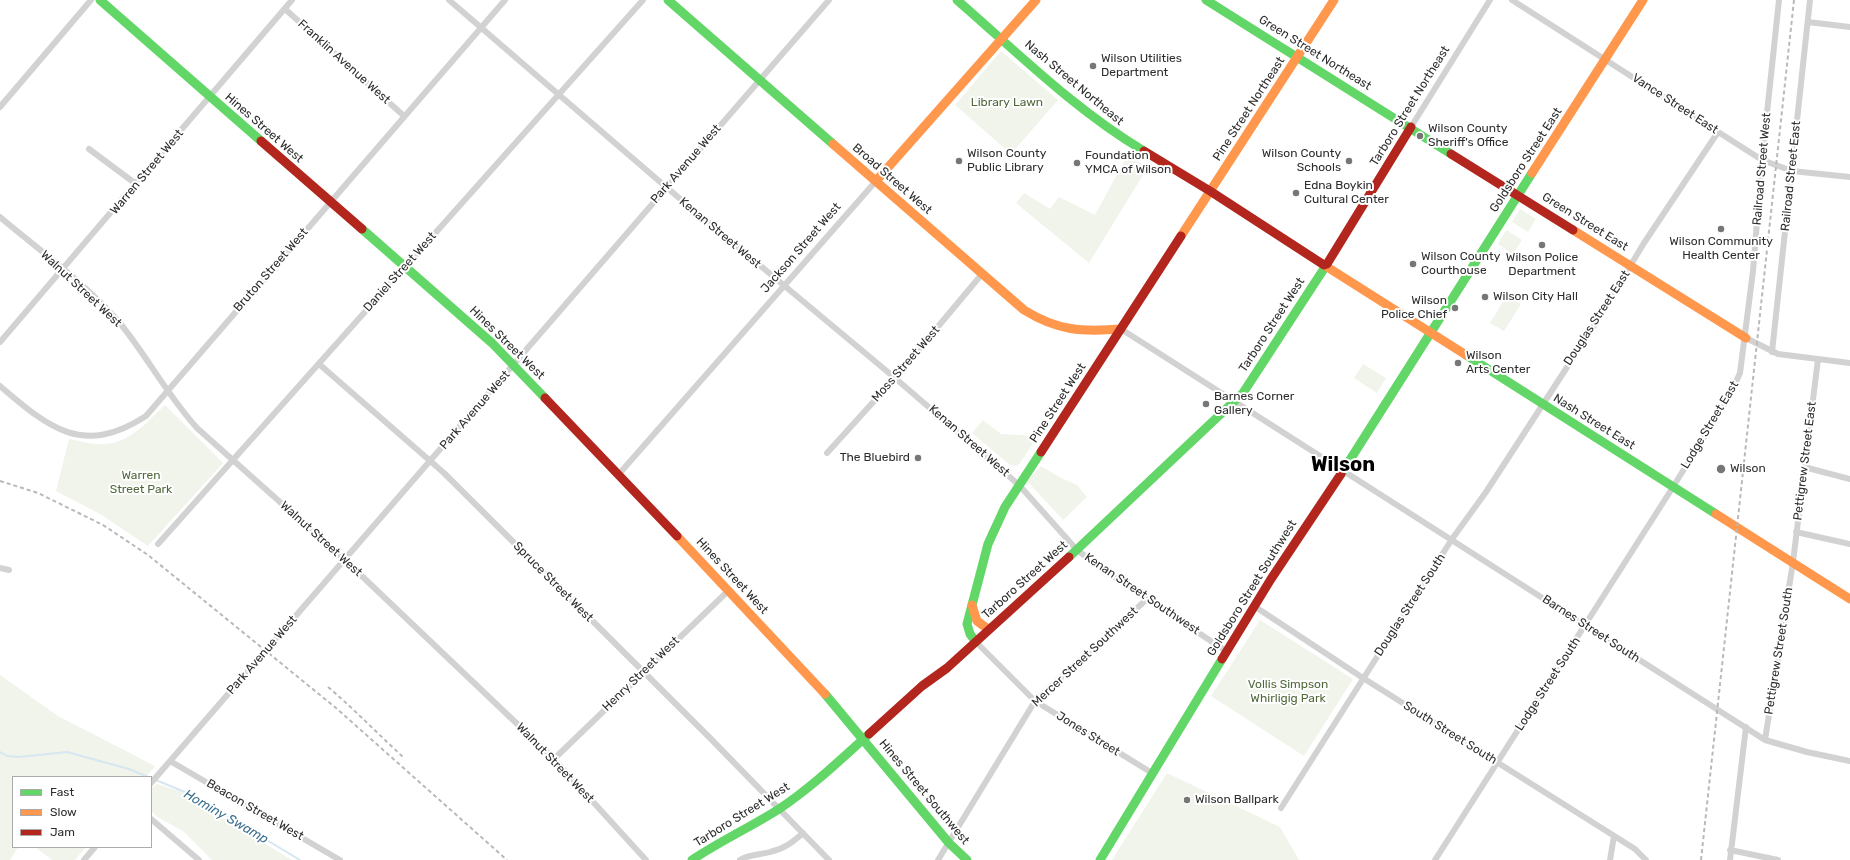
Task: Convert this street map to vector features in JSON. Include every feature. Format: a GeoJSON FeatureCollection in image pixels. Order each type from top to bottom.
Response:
{"type":"FeatureCollection","features":[{"type":"Feature","properties":{"kind":"main road","name":"Broad Street West"},"geometry":{"type":"LineString","coordinates":[[668,0],[760,78],[1024,310],[1046,323],[1079,332],[1121,329]]}},
{"type":"Feature","properties":{"kind":"main road","name":"Nash Street Northeast"},"geometry":{"type":"LineString","coordinates":[[957,0],[1072,100],[1105,126],[1210,191],[1325,266]]}},
{"type":"Feature","properties":{"kind":"main road","name":"Jackson Street West"},"geometry":{"type":"LineString","coordinates":[[876,181],[1036,0]]}},
{"type":"Feature","properties":{"kind":"main road","name":"Green Street Northeast"},"geometry":{"type":"LineString","coordinates":[[1206,0],[1411,127]]}},
{"type":"Feature","properties":{"kind":"main road","name":"Pine Street Northeast"},"geometry":{"type":"LineString","coordinates":[[1210,191],[1334,0]]}},
{"type":"Feature","properties":{"kind":"main road","name":"Goldsboro Street East"},"geometry":{"type":"LineString","coordinates":[[1430,333],[1643,0]]}},
{"type":"Feature","properties":{"kind":"main road","name":"Hines Street West"},"geometry":{"type":"LineString","coordinates":[[103,1],[210,97],[463,316],[514,365],[729,590],[821,689],[863,739]]}},
{"type":"Feature","properties":{"kind":"main road","name":"Green Street East"},"geometry":{"type":"LineString","coordinates":[[1411,127],[1746,338]]}},
{"type":"Feature","properties":{"kind":"main road","name":"Tarboro Street Northeast"},"geometry":{"type":"LineString","coordinates":[[1325,266],[1411,127]]}},
{"type":"Feature","properties":{"kind":"main road","name":"Pine Street West"},"geometry":{"type":"LineString","coordinates":[[976,642],[970,634],[967,624],[988,544],[995,527],[1019,485],[1210,191]]}},
{"type":"Feature","properties":{"kind":"main road","name":"Nash Street East"},"geometry":{"type":"LineString","coordinates":[[1325,266],[1850,599]]}},
{"type":"Feature","properties":{"kind":"main road","name":"Tarboro Street West"},"geometry":{"type":"LineString","coordinates":[[692,860],[718,843],[779,809],[816,781],[922,686],[947,668],[976,642],[988,629],[1077,550],[1180,454],[1243,393],[1325,266]]}},
{"type":"Feature","properties":{"kind":"main road","name":"Goldsboro Street Southwest"},"geometry":{"type":"LineString","coordinates":[[1100,860],[1254,606],[1292,546],[1344,471],[1430,333]]}},
{"type":"Feature","properties":{"kind":"main road"},"geometry":{"type":"LineString","coordinates":[[972,605],[977,621],[988,629]]}},
{"type":"Feature","properties":{"kind":"main road","name":"Hines Street Southwest"},"geometry":{"type":"LineString","coordinates":[[863,739],[949,843],[967,860]]}},
{"type":"Feature","properties":{"kind":"street"},"geometry":{"type":"LineString","coordinates":[[0,107],[91,0]]}},
{"type":"Feature","properties":{"kind":"street","name":"Warren Street West"},"geometry":{"type":"LineString","coordinates":[[0,342],[292,0]]}},
{"type":"Feature","properties":{"kind":"street","name":"Kenan Street West"},"geometry":{"type":"LineString","coordinates":[[448,0],[666,187],[895,378],[1019,485],[1077,550]]}},
{"type":"Feature","properties":{"kind":"street","name":"Bruton Street West"},"geometry":{"type":"LineString","coordinates":[[0,386],[43,422],[85,437],[105,434],[134,424],[154,408],[330,201],[505,0]]}},
{"type":"Feature","properties":{"kind":"street","name":"Daniel Street West"},"geometry":{"type":"LineString","coordinates":[[158,544],[643,0]]}},
{"type":"Feature","properties":{"kind":"street","name":"Park Avenue West"},"geometry":{"type":"LineString","coordinates":[[152,782],[829,0]]}},
{"type":"Feature","properties":{"kind":"street","name":"Tarboro Street Northeast"},"geometry":{"type":"LineString","coordinates":[[1411,127],[1490,0]]}},
{"type":"Feature","properties":{"kind":"street","name":"Vance Street East"},"geometry":{"type":"LineString","coordinates":[[1512,0],[1762,160],[1792,171],[1850,177]]}},
{"type":"Feature","properties":{"kind":"street","name":"Railroad Street West"},"geometry":{"type":"LineString","coordinates":[[1746,338],[1762,160],[1779,0]]}},
{"type":"Feature","properties":{"kind":"street","name":"Railroad Street East"},"geometry":{"type":"LineString","coordinates":[[1772,352],[1810,0]]}},
{"type":"Feature","properties":{"kind":"street","name":"Franklin Avenue West"},"geometry":{"type":"LineString","coordinates":[[284,9],[404,116]]}},
{"type":"Feature","properties":{"kind":"street"},"geometry":{"type":"LineString","coordinates":[[1808,22],[1850,27]]}},
{"type":"Feature","properties":{"kind":"street","name":"Douglas Street East"},"geometry":{"type":"LineString","coordinates":[[1542,404],[1718,132]]}},
{"type":"Feature","properties":{"kind":"street"},"geometry":{"type":"LineString","coordinates":[[89,149],[136,184]]}},
{"type":"Feature","properties":{"kind":"street","name":"Jackson Street West"},"geometry":{"type":"LineString","coordinates":[[619,474],[876,181]]}},
{"type":"Feature","properties":{"kind":"street","name":"Walnut Street West"},"geometry":{"type":"LineString","coordinates":[[0,217],[62,270],[118,321],[184,413],[197,428],[345,560],[554,759],[646,860]]}},
{"type":"Feature","properties":{"kind":"street","name":"Moss Street West"},"geometry":{"type":"LineString","coordinates":[[828,453],[895,378],[982,274]]}},
{"type":"Feature","properties":{"kind":"street","name":"Barnes Street South"},"geometry":{"type":"LineString","coordinates":[[1121,329],[1765,740],[1807,752],[1850,761]]}},
{"type":"Feature","properties":{"kind":"street"},"geometry":{"type":"LineString","coordinates":[[1746,338],[1772,352],[1850,362]]}},
{"type":"Feature","properties":{"kind":"street","name":"Lodge Street East"},"geometry":{"type":"LineString","coordinates":[[1673,487],[1730,395],[1740,374],[1746,338]]}},
{"type":"Feature","properties":{"kind":"street","name":"Pettigrew Street East"},"geometry":{"type":"LineString","coordinates":[[1793,562],[1818,359]]}},
{"type":"Feature","properties":{"kind":"street","name":"Spruce Street West"},"geometry":{"type":"LineString","coordinates":[[319,364],[444,474],[829,860]]}},
{"type":"Feature","properties":{"kind":"street","name":"Douglas Street South"},"geometry":{"type":"LineString","coordinates":[[1281,808],[1452,539],[1486,492],[1542,404]]}},
{"type":"Feature","properties":{"kind":"street"},"geometry":{"type":"LineString","coordinates":[[1804,467],[1850,479]]}},
{"type":"Feature","properties":{"kind":"street","name":"Lodge Street South"},"geometry":{"type":"LineString","coordinates":[[1439,859],[1497,763],[1673,487]]}},
{"type":"Feature","properties":{"kind":"street"},"geometry":{"type":"LineString","coordinates":[[1796,532],[1850,544]]}},
{"type":"Feature","properties":{"kind":"street","name":"Kenan Street Southwest"},"geometry":{"type":"LineString","coordinates":[[1077,550],[1147,599],[1226,651]]}},
{"type":"Feature","properties":{"kind":"street","name":"Pettigrew Street South"},"geometry":{"type":"LineString","coordinates":[[1765,740],[1793,562]]}},
{"type":"Feature","properties":{"kind":"street"},"geometry":{"type":"LineString","coordinates":[[0,568],[9,570]]}},
{"type":"Feature","properties":{"kind":"street","name":"Henry Street West"},"geometry":{"type":"LineString","coordinates":[[554,759],[729,590]]}},
{"type":"Feature","properties":{"kind":"street","name":"Mercer Street Southwest"},"geometry":{"type":"LineString","coordinates":[[938,860],[1035,701],[1147,599]]}},
{"type":"Feature","properties":{"kind":"street","name":"South Street South"},"geometry":{"type":"LineString","coordinates":[[1254,606],[1363,678],[1635,849],[1646,860]]}},
{"type":"Feature","properties":{"kind":"street","name":"Jones Street"},"geometry":{"type":"LineString","coordinates":[[976,642],[1035,701],[1152,773]]}},
{"type":"Feature","properties":{"kind":"street"},"geometry":{"type":"LineString","coordinates":[[1730,860],[1746,727]]}},
{"type":"Feature","properties":{"kind":"street","name":"Beacon Street West"},"geometry":{"type":"LineString","coordinates":[[170,761],[340,860]]}},
{"type":"Feature","properties":{"kind":"street"},"geometry":{"type":"LineString","coordinates":[[152,820],[199,860]]}},
{"type":"Feature","properties":{"kind":"street"},"geometry":{"type":"LineString","coordinates":[[740,860],[750,855],[784,848],[803,833]]}},
{"type":"Feature","properties":{"kind":"street"},"geometry":{"type":"LineString","coordinates":[[1610,860],[1614,836]]}},
{"type":"Feature","properties":{"kind":"street"},"geometry":{"type":"LineString","coordinates":[[84,860],[94,848]]}},
{"type":"Feature","properties":{"kind":"street"},"geometry":{"type":"LineString","coordinates":[[1730,850],[1778,860]]}},
{"type":"Feature","properties":{"kind":"green space","name":"Library Lawn"},"geometry":{"type":"Polygon","coordinates":[[[1001,51],[1058,100],[1011,154],[955,105],[1001,51]]]}},
{"type":"Feature","properties":{"kind":"green space"},"geometry":{"type":"Polygon","coordinates":[[[1127,156],[1148,167],[1089,263],[1016,203],[1024,193],[1050,209],[1059,197],[1095,215],[1127,156]]]}},
{"type":"Feature","properties":{"kind":"green space"},"geometry":{"type":"Polygon","coordinates":[[[1520,209],[1536,219],[1528,232],[1512,222],[1520,209]]]}},
{"type":"Feature","properties":{"kind":"green space"},"geometry":{"type":"Polygon","coordinates":[[[1506,230],[1522,240],[1513,254],[1498,244],[1506,230]]]}},
{"type":"Feature","properties":{"kind":"green space"},"geometry":{"type":"Polygon","coordinates":[[[1507,295],[1521,304],[1504,331],[1490,323],[1507,295]]]}},
{"type":"Feature","properties":{"kind":"green space"},"geometry":{"type":"Polygon","coordinates":[[[1363,364],[1386,378],[1377,393],[1354,378],[1363,364]]]}},
{"type":"Feature","properties":{"kind":"green space","name":"Warren Street Park"},"geometry":{"type":"Polygon","coordinates":[[[165,405],[223,463],[148,546],[100,514],[56,491],[69,439],[99,444],[112,443],[121,440],[130,436],[165,405]]]}},
{"type":"Feature","properties":{"kind":"green space"},"geometry":{"type":"Polygon","coordinates":[[[983,420],[1001,434],[1038,436],[1020,463],[1017,466],[1010,465],[972,433],[983,420]]]}},
{"type":"Feature","properties":{"kind":"green space"},"geometry":{"type":"Polygon","coordinates":[[[1041,466],[1061,478],[1077,485],[1087,497],[1063,520],[1027,481],[1041,466]]]}},
{"type":"Feature","properties":{"kind":"green space","name":"Vollis Simpson Whirligig Park"},"geometry":{"type":"Polygon","coordinates":[[[1260,620],[1353,679],[1304,756],[1211,696],[1260,620]]]}},
{"type":"Feature","properties":{"kind":"green space"},"geometry":{"type":"Polygon","coordinates":[[[0,675],[58,716],[155,766],[147,776],[12,776],[12,848],[20,848],[17,849],[10,860],[0,860],[0,675]]]}},
{"type":"Feature","properties":{"kind":"green space","name":"Wilson Ballpark"},"geometry":{"type":"Polygon","coordinates":[[[1167,773],[1280,827],[1299,860],[1112,860],[1167,773]]]}},
{"type":"Feature","properties":{"kind":"green space"},"geometry":{"type":"Polygon","coordinates":[[[157,784],[186,793],[201,805],[292,860],[212,860],[184,832],[152,812],[152,787],[157,784]]]}},
{"type":"Feature","properties":{"kind":"green space"},"geometry":{"type":"Polygon","coordinates":[[[36,848],[85,848],[75,860],[52,860],[36,848]]]}},
{"type":"Feature","properties":{"kind":"waterway","name":"Hominy Swamp"},"geometry":{"type":"LineString","coordinates":[[0,752],[7,756],[19,757],[67,752],[129,769],[146,776]]}},
{"type":"Feature","properties":{"kind":"waterway","name":"Hominy Swamp"},"geometry":{"type":"LineString","coordinates":[[152,778],[192,795],[300,860]]}},
{"type":"Feature","properties":{"kind":"railway"},"geometry":{"type":"LineString","coordinates":[[1701,860],[1794,0]]}},
{"type":"Feature","properties":{"kind":"railway"},"geometry":{"type":"LineString","coordinates":[[0,481],[38,493],[103,525],[148,555],[336,708],[507,860]]}},
{"type":"Feature","properties":{"kind":"railway"},"geometry":{"type":"LineString","coordinates":[[328,687],[403,757]]}},
{"type":"Feature","properties":{"kind":"traffic: fast"},"geometry":{"type":"LineString","coordinates":[[100,0],[261,141]]}},
{"type":"Feature","properties":{"kind":"traffic: fast"},"geometry":{"type":"LineString","coordinates":[[668,0],[833,144]]}},
{"type":"Feature","properties":{"kind":"traffic: fast"},"geometry":{"type":"LineString","coordinates":[[957,0],[1070,99],[1119,135],[1144,151]]}},
{"type":"Feature","properties":{"kind":"traffic: fast"},"geometry":{"type":"LineString","coordinates":[[1206,0],[1451,154]]}},
{"type":"Feature","properties":{"kind":"traffic: fast"},"geometry":{"type":"LineString","coordinates":[[1341,474],[1532,173]]}},
{"type":"Feature","properties":{"kind":"traffic: fast"},"geometry":{"type":"LineString","coordinates":[[362,229],[492,343],[545,398]]}},
{"type":"Feature","properties":{"kind":"traffic: fast"},"geometry":{"type":"LineString","coordinates":[[1069,557],[1243,393],[1327,264]]}},
{"type":"Feature","properties":{"kind":"traffic: fast"},"geometry":{"type":"LineString","coordinates":[[1466,355],[1716,514]]}},
{"type":"Feature","properties":{"kind":"traffic: fast"},"geometry":{"type":"LineString","coordinates":[[976,642],[970,634],[967,624],[988,544],[1005,507],[1041,452]]}},
{"type":"Feature","properties":{"kind":"traffic: fast"},"geometry":{"type":"LineString","coordinates":[[1100,860],[1222,659]]}},
{"type":"Feature","properties":{"kind":"traffic: fast"},"geometry":{"type":"LineString","coordinates":[[825,694],[949,843],[967,860]]}},
{"type":"Feature","properties":{"kind":"traffic: fast"},"geometry":{"type":"LineString","coordinates":[[692,860],[791,801],[826,773],[869,734]]}},
{"type":"Feature","properties":{"kind":"traffic: slow"},"geometry":{"type":"LineString","coordinates":[[876,181],[1036,0]]}},
{"type":"Feature","properties":{"kind":"traffic: slow"},"geometry":{"type":"LineString","coordinates":[[1181,236],[1334,0]]}},
{"type":"Feature","properties":{"kind":"traffic: slow"},"geometry":{"type":"LineString","coordinates":[[1532,173],[1643,0]]}},
{"type":"Feature","properties":{"kind":"traffic: slow"},"geometry":{"type":"LineString","coordinates":[[833,144],[1024,310],[1036,317],[1059,326],[1082,330],[1121,329]]}},
{"type":"Feature","properties":{"kind":"traffic: slow"},"geometry":{"type":"LineString","coordinates":[[1573,230],[1746,338]]}},
{"type":"Feature","properties":{"kind":"traffic: slow"},"geometry":{"type":"LineString","coordinates":[[1324,265],[1466,355]]}},
{"type":"Feature","properties":{"kind":"traffic: slow"},"geometry":{"type":"LineString","coordinates":[[1716,514],[1850,599]]}},
{"type":"Feature","properties":{"kind":"traffic: slow"},"geometry":{"type":"LineString","coordinates":[[677,536],[825,694]]}},
{"type":"Feature","properties":{"kind":"traffic: slow"},"geometry":{"type":"LineString","coordinates":[[972,605],[977,621],[988,629]]}},
{"type":"Feature","properties":{"kind":"traffic: jam"},"geometry":{"type":"LineString","coordinates":[[1327,264],[1411,127]]}},
{"type":"Feature","properties":{"kind":"traffic: jam"},"geometry":{"type":"LineString","coordinates":[[261,141],[362,229]]}},
{"type":"Feature","properties":{"kind":"traffic: jam"},"geometry":{"type":"LineString","coordinates":[[1144,151],[1210,191],[1324,265]]}},
{"type":"Feature","properties":{"kind":"traffic: jam"},"geometry":{"type":"LineString","coordinates":[[1451,154],[1573,230]]}},
{"type":"Feature","properties":{"kind":"traffic: jam"},"geometry":{"type":"LineString","coordinates":[[1041,452],[1181,236]]}},
{"type":"Feature","properties":{"kind":"traffic: jam"},"geometry":{"type":"LineString","coordinates":[[545,398],[677,536]]}},
{"type":"Feature","properties":{"kind":"traffic: jam"},"geometry":{"type":"LineString","coordinates":[[1222,659],[1271,579],[1341,474]]}},
{"type":"Feature","properties":{"kind":"traffic: jam"},"geometry":{"type":"LineString","coordinates":[[869,734],[922,686],[947,668],[1069,557]]}},
{"type":"Feature","properties":{"kind":"place","name":"Wilson Utilities Department"},"geometry":{"type":"Point","coordinates":[1093,66]}},
{"type":"Feature","properties":{"kind":"place","name":"Wilson County Sheriff's Office"},"geometry":{"type":"Point","coordinates":[1420,136]}},
{"type":"Feature","properties":{"kind":"place","name":"Wilson County Public Library"},"geometry":{"type":"Point","coordinates":[959,161]}},
{"type":"Feature","properties":{"kind":"place","name":"Wilson County Schools"},"geometry":{"type":"Point","coordinates":[1349,161]}},
{"type":"Feature","properties":{"kind":"place","name":"Foundation YMCA of Wilson"},"geometry":{"type":"Point","coordinates":[1077,163]}},
{"type":"Feature","properties":{"kind":"place","name":"Edna Boykin Cultural Center"},"geometry":{"type":"Point","coordinates":[1296,193]}},
{"type":"Feature","properties":{"kind":"place","name":"Wilson Community Health Center"},"geometry":{"type":"Point","coordinates":[1721,229]}},
{"type":"Feature","properties":{"kind":"place","name":"Wilson Police Department"},"geometry":{"type":"Point","coordinates":[1542,245]}},
{"type":"Feature","properties":{"kind":"place","name":"Wilson County Courthouse"},"geometry":{"type":"Point","coordinates":[1413,264]}},
{"type":"Feature","properties":{"kind":"place","name":"Wilson City Hall"},"geometry":{"type":"Point","coordinates":[1485,297]}},
{"type":"Feature","properties":{"kind":"place","name":"Wilson Police Chief"},"geometry":{"type":"Point","coordinates":[1455,308]}},
{"type":"Feature","properties":{"kind":"place","name":"Wilson Arts Center"},"geometry":{"type":"Point","coordinates":[1458,363]}},
{"type":"Feature","properties":{"kind":"place","name":"Barnes Corner Gallery"},"geometry":{"type":"Point","coordinates":[1206,404]}},
{"type":"Feature","properties":{"kind":"place","name":"The Bluebird"},"geometry":{"type":"Point","coordinates":[918,458]}},
{"type":"Feature","properties":{"kind":"place","name":"Wilson"},"geometry":{"type":"Point","coordinates":[1721,469]}},
{"type":"Feature","properties":{"kind":"place","name":"Wilson Ballpark"},"geometry":{"type":"Point","coordinates":[1187,800]}},
{"type":"Feature","properties":{"kind":"district","name":"Wilson"},"geometry":{"type":"Point","coordinates":[1343,465]}}]}
